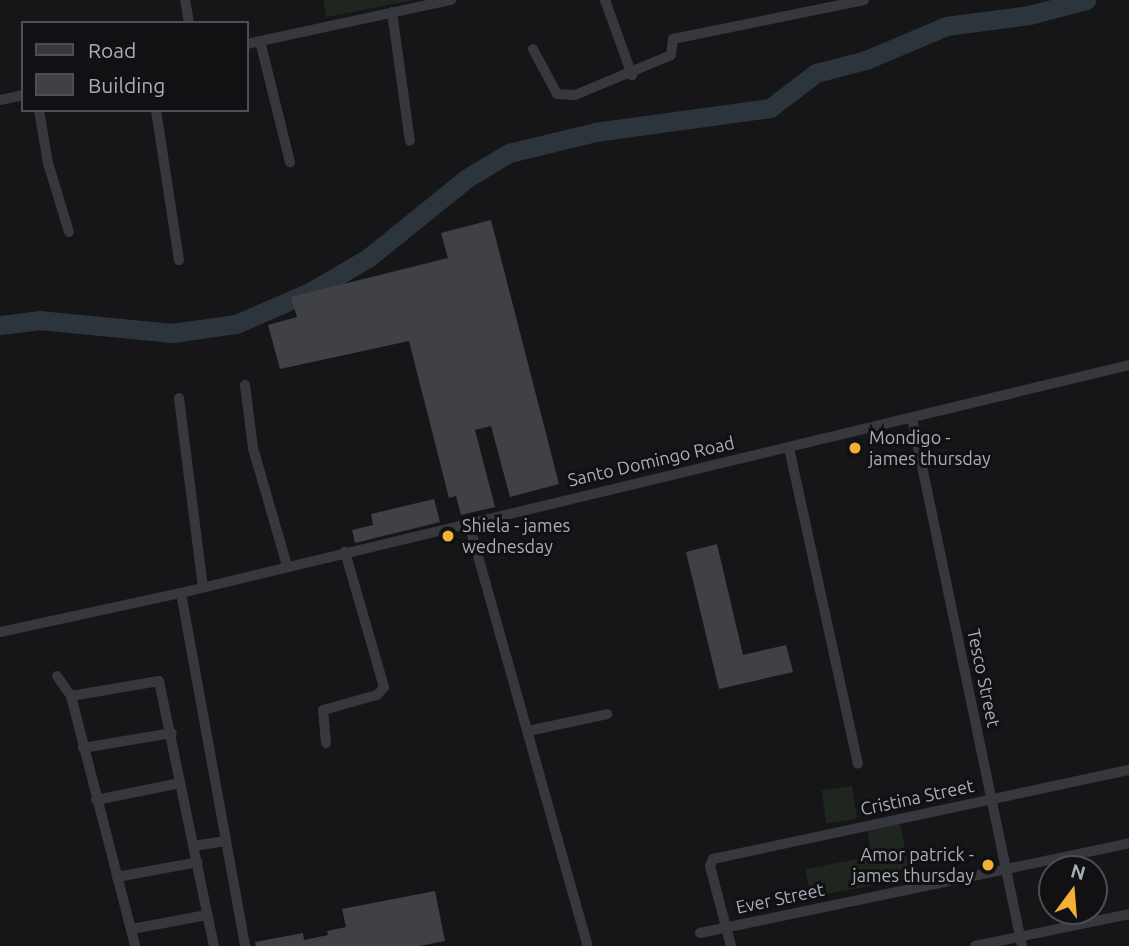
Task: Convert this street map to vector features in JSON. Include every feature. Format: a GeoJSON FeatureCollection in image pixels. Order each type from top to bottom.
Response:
{"type":"FeatureCollection","features":[{"type":"Feature","properties":{"kind":"street"},"geometry":{"type":"LineString","coordinates":[[184,0],[189,21]]}},
{"type":"Feature","properties":{"kind":"street"},"geometry":{"type":"LineString","coordinates":[[248,44],[451,0]]}},
{"type":"Feature","properties":{"kind":"street"},"geometry":{"type":"LineString","coordinates":[[605,0],[632,75]]}},
{"type":"Feature","properties":{"kind":"street"},"geometry":{"type":"LineString","coordinates":[[533,49],[556,94],[575,95],[632,75],[671,55],[673,39],[864,0]]}},
{"type":"Feature","properties":{"kind":"street"},"geometry":{"type":"LineString","coordinates":[[392,12],[410,141]]}},
{"type":"Feature","properties":{"kind":"street"},"geometry":{"type":"LineString","coordinates":[[260,41],[290,163]]}},
{"type":"Feature","properties":{"kind":"street"},"geometry":{"type":"LineString","coordinates":[[0,100],[21,95]]}},
{"type":"Feature","properties":{"kind":"street"},"geometry":{"type":"LineString","coordinates":[[39,112],[48,163],[69,232]]}},
{"type":"Feature","properties":{"kind":"street"},"geometry":{"type":"LineString","coordinates":[[156,112],[178,260]]}},
{"type":"Feature","properties":{"kind":"street","name":"Santo Domingo Road"},"geometry":{"type":"LineString","coordinates":[[0,632],[181,593],[610,487],[789,448],[1129,365]]}},
{"type":"Feature","properties":{"kind":"street"},"geometry":{"type":"LineString","coordinates":[[245,385],[253,449],[287,566]]}},
{"type":"Feature","properties":{"kind":"street"},"geometry":{"type":"LineString","coordinates":[[179,398],[203,587]]}},
{"type":"Feature","properties":{"kind":"street","name":"Tesco Street"},"geometry":{"type":"LineString","coordinates":[[912,418],[1021,941]]}},
{"type":"Feature","properties":{"kind":"street"},"geometry":{"type":"LineString","coordinates":[[789,448],[858,764]]}},
{"type":"Feature","properties":{"kind":"street"},"geometry":{"type":"LineString","coordinates":[[469,524],[588,946]]}},
{"type":"Feature","properties":{"kind":"street"},"geometry":{"type":"LineString","coordinates":[[326,743],[323,710],[377,695],[384,687],[345,552]]}},
{"type":"Feature","properties":{"kind":"street"},"geometry":{"type":"LineString","coordinates":[[181,593],[245,946]]}},
{"type":"Feature","properties":{"kind":"street"},"geometry":{"type":"LineString","coordinates":[[57,676],[71,696],[135,946]]}},
{"type":"Feature","properties":{"kind":"street"},"geometry":{"type":"LineString","coordinates":[[71,696],[159,681],[172,733],[214,946]]}},
{"type":"Feature","properties":{"kind":"street"},"geometry":{"type":"LineString","coordinates":[[528,732],[607,714]]}},
{"type":"Feature","properties":{"kind":"street"},"geometry":{"type":"LineString","coordinates":[[83,748],[172,733]]}},
{"type":"Feature","properties":{"kind":"street","name":"Cristina Street"},"geometry":{"type":"LineString","coordinates":[[726,928],[710,866],[713,859],[1129,770]]}},
{"type":"Feature","properties":{"kind":"street"},"geometry":{"type":"LineString","coordinates":[[96,800],[180,783]]}},
{"type":"Feature","properties":{"kind":"street"},"geometry":{"type":"LineString","coordinates":[[194,846],[224,841]]}},
{"type":"Feature","properties":{"kind":"street","name":"Ever Street"},"geometry":{"type":"LineString","coordinates":[[699,933],[1129,843]]}},
{"type":"Feature","properties":{"kind":"street"},"geometry":{"type":"LineString","coordinates":[[117,877],[198,862]]}},
{"type":"Feature","properties":{"kind":"street"},"geometry":{"type":"LineString","coordinates":[[975,946],[1021,941],[1129,914]]}},
{"type":"Feature","properties":{"kind":"street"},"geometry":{"type":"LineString","coordinates":[[132,929],[207,915]]}},
{"type":"Feature","properties":{"kind":"street"},"geometry":{"type":"LineString","coordinates":[[726,928],[732,946]]}},
{"type":"Feature","properties":{"kind":"shaded area"},"geometry":{"type":"Polygon","coordinates":[[[323,0],[414,0],[326,17],[323,0]]]}},
{"type":"Feature","properties":{"kind":"shaded area"},"geometry":{"type":"Polygon","coordinates":[[[852,786],[857,819],[827,823],[821,791],[852,786]]]}},
{"type":"Feature","properties":{"kind":"shaded area"},"geometry":{"type":"Polygon","coordinates":[[[900,824],[911,878],[811,897],[805,869],[870,857],[868,830],[900,824]]]}},
{"type":"Feature","properties":{"kind":"building"},"geometry":{"type":"Polygon","coordinates":[[[491,220],[559,484],[510,497],[491,426],[475,430],[495,507],[461,515],[456,496],[449,498],[409,341],[280,369],[268,325],[297,317],[291,297],[448,258],[441,233],[491,220]]]}},
{"type":"Feature","properties":{"kind":"building"},"geometry":{"type":"Polygon","coordinates":[[[434,499],[440,522],[355,543],[352,530],[373,525],[371,514],[434,499]]]}},
{"type":"Feature","properties":{"kind":"building"},"geometry":{"type":"Polygon","coordinates":[[[717,544],[743,655],[786,645],[793,672],[719,689],[686,552],[717,544]]]}},
{"type":"Feature","properties":{"kind":"building"},"geometry":{"type":"Polygon","coordinates":[[[435,891],[445,941],[419,946],[256,946],[255,942],[303,933],[304,940],[328,935],[327,931],[346,927],[342,909],[435,891]]]}},
{"type":"Feature","properties":{"kind":"waterway"},"geometry":{"type":"LineString","coordinates":[[0,325],[39,320],[172,333],[236,324],[310,292],[368,258],[467,178],[509,153],[595,132],[770,108],[816,73],[866,60],[946,26],[1029,15],[1086,0]]}},
{"type":"Feature","properties":{"kind":"place","name":"Mondigo - james thursday"},"geometry":{"type":"Point","coordinates":[855,448]}},
{"type":"Feature","properties":{"kind":"place","name":"Shiela - james wednesday"},"geometry":{"type":"Point","coordinates":[448,536]}},
{"type":"Feature","properties":{"kind":"place","name":"Amor patrick - james thursday"},"geometry":{"type":"Point","coordinates":[988,865]}}]}
